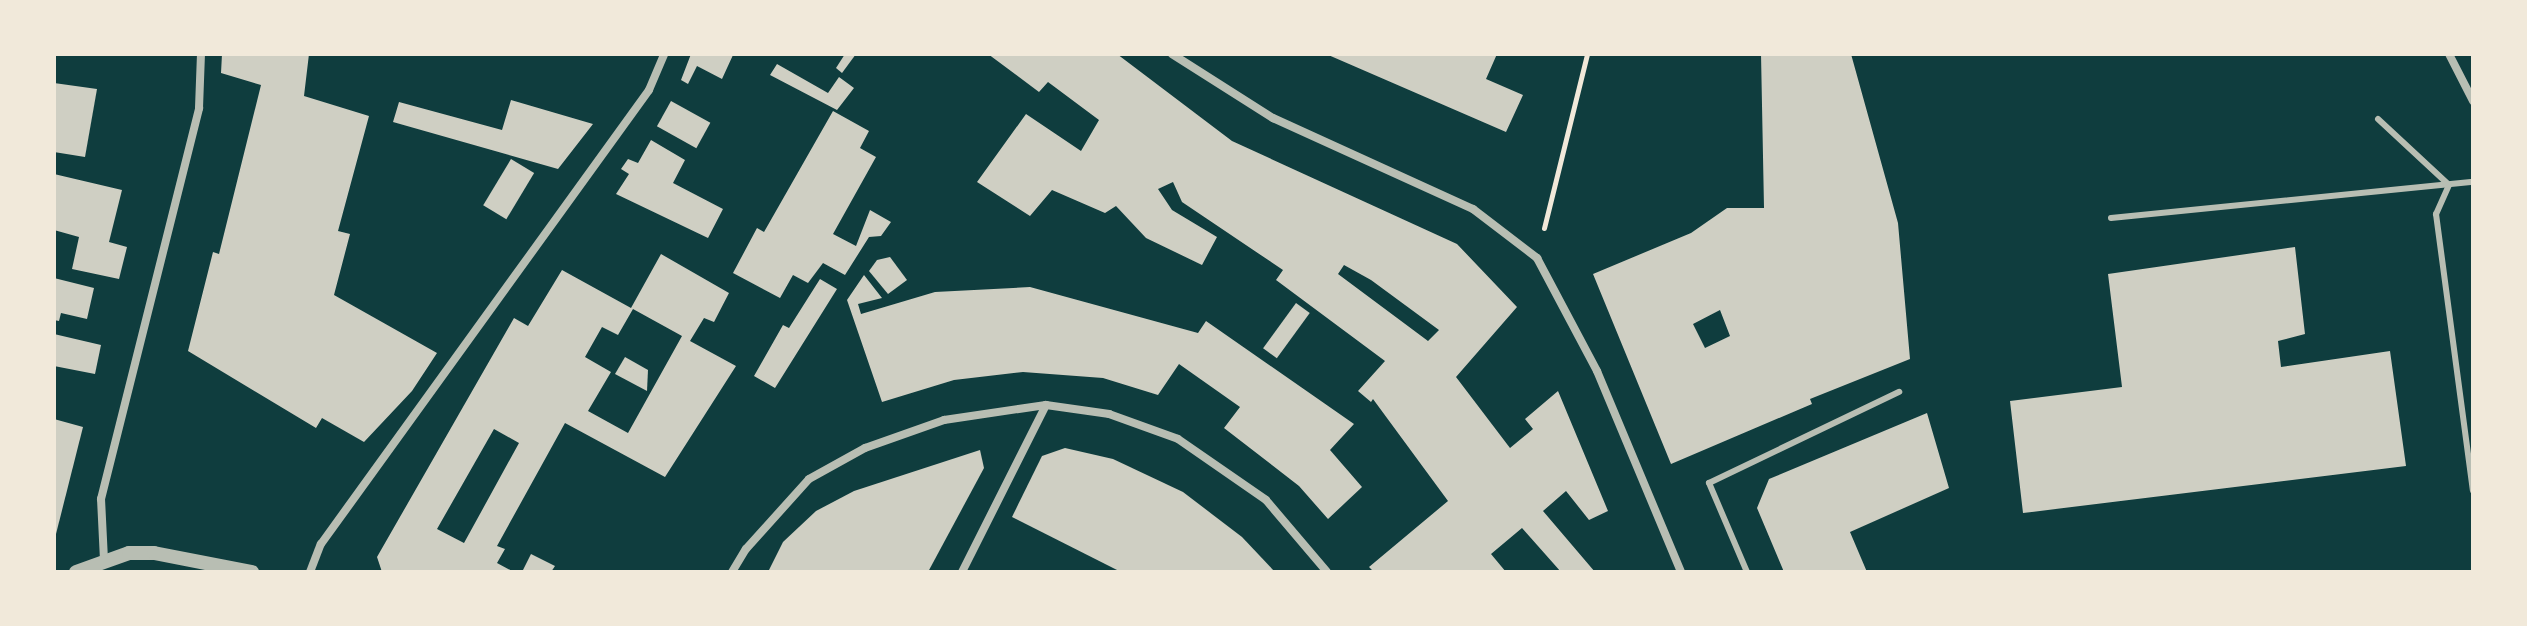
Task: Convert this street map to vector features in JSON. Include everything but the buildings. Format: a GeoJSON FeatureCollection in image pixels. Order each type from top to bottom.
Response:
{"type":"FeatureCollection","features":[{"type":"Feature","properties":{"kind":"street"},"geometry":{"type":"LineString","coordinates":[[104,560],[101,499],[199,108],[201,54]]}},
{"type":"Feature","properties":{"kind":"street"},"geometry":{"type":"LineString","coordinates":[[310,572],[321,544],[649,90],[664,54]]}},
{"type":"Feature","properties":{"kind":"street"},"geometry":{"type":"LineString","coordinates":[[1172,54],[1273,118],[1473,209],[1537,258],[1597,371],[1681,572]]}},
{"type":"Feature","properties":{"kind":"street"},"geometry":{"type":"LineString","coordinates":[[2449,54],[2473,101]]}},
{"type":"Feature","properties":{"kind":"street"},"geometry":{"type":"LineString","coordinates":[[962,572],[1046,405]]}},
{"type":"Feature","properties":{"kind":"street"},"geometry":{"type":"LineString","coordinates":[[732,572],[746,549],[809,479],[865,448],[944,420],[1046,405],[1109,414],[1178,439],[1266,500],[1327,572]]}},
{"type":"Feature","properties":{"kind":"street"},"geometry":{"type":"LineString","coordinates":[[76,572],[104,560],[154,553],[252,572]]}},
{"type":"Feature","properties":{"kind":"lane"},"geometry":{"type":"LineString","coordinates":[[2378,119],[2449,185]]}},
{"type":"Feature","properties":{"kind":"lane"},"geometry":{"type":"LineString","coordinates":[[2111,218],[2473,182]]}},
{"type":"Feature","properties":{"kind":"lane"},"geometry":{"type":"LineString","coordinates":[[2449,185],[2436,214],[2473,491]]}},
{"type":"Feature","properties":{"kind":"lane"},"geometry":{"type":"LineString","coordinates":[[1747,572],[1709,483],[1899,392]]}},
{"type":"Feature","properties":{"kind":"path"},"geometry":{"type":"LineString","coordinates":[[1537,258],[1587,54]]}}]}
